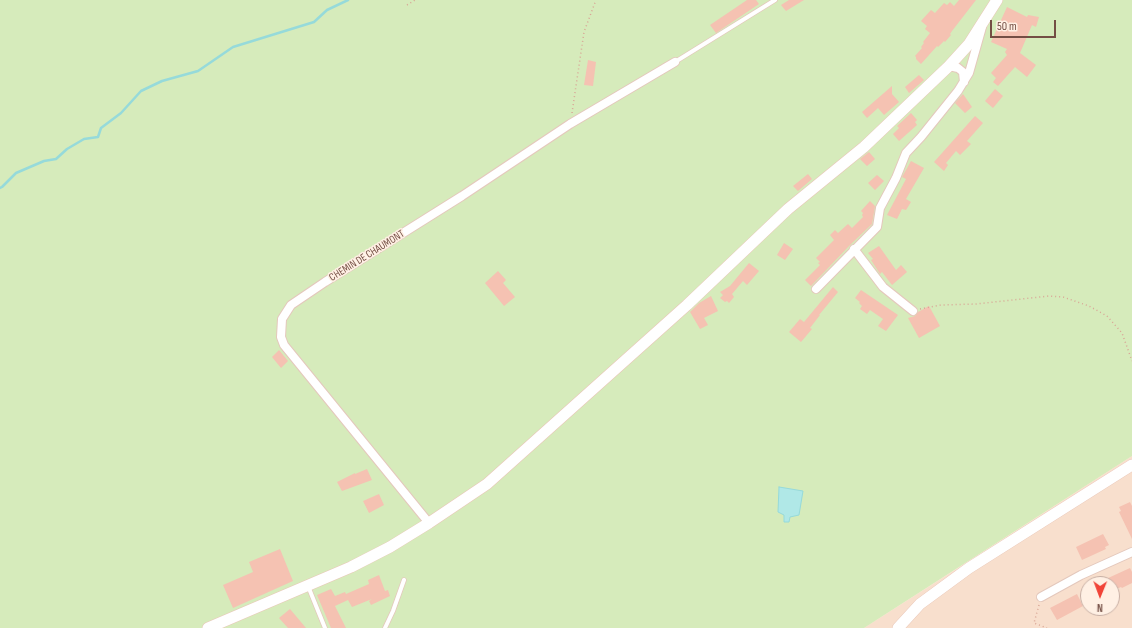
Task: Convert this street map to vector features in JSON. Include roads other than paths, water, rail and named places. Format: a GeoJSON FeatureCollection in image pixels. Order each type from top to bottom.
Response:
{"type":"FeatureCollection","features":[{"type":"Feature","properties":{"kind":"street"},"geometry":{"type":"LineString","coordinates":[[208,628],[351,567],[384,550],[429,523],[492,479],[687,305],[788,209],[864,147],[949,66],[969,44],[997,0]]}},
{"type":"Feature","properties":{"kind":"street"},"geometry":{"type":"LineString","coordinates":[[816,289],[854,248],[877,227],[880,208],[896,178],[906,153],[922,137],[958,91],[969,73],[979,43],[984,20]]}},
{"type":"Feature","properties":{"kind":"street","name":"CHEMIN DE CHAUMONT"},"geometry":{"type":"LineString","coordinates":[[429,523],[284,344],[281,337],[282,319],[291,305],[462,196],[570,124],[675,62]]}},
{"type":"Feature","properties":{"kind":"street"},"geometry":{"type":"LineString","coordinates":[[949,66],[958,68],[963,72],[964,82]]}},
{"type":"Feature","properties":{"kind":"street"},"geometry":{"type":"LineString","coordinates":[[854,248],[883,287],[913,311]]}},
{"type":"Feature","properties":{"kind":"street"},"geometry":{"type":"LineString","coordinates":[[898,628],[920,604],[969,568],[1132,465]]}},
{"type":"Feature","properties":{"kind":"street"},"geometry":{"type":"LineString","coordinates":[[1040,597],[1081,575],[1132,552]]}},
{"type":"Feature","properties":{"kind":"lane"},"geometry":{"type":"LineString","coordinates":[[675,62],[775,0]]}},
{"type":"Feature","properties":{"kind":"lane"},"geometry":{"type":"LineString","coordinates":[[385,628],[404,580]]}},
{"type":"Feature","properties":{"kind":"lane"},"geometry":{"type":"LineString","coordinates":[[308,586],[325,628]]}},
{"type":"Feature","properties":{"kind":"water"},"geometry":{"type":"Polygon","coordinates":[[[779,487],[803,491],[799,515],[790,517],[789,522],[784,522],[784,515],[778,512],[779,487]]]}},
{"type":"Feature","properties":{"kind":"waterway"},"geometry":{"type":"LineString","coordinates":[[0,188],[16,173],[44,161],[56,159],[67,149],[84,139],[98,137],[101,128],[121,113],[141,91],[162,81],[198,71],[233,47],[314,22],[327,10],[348,0]]}}]}
